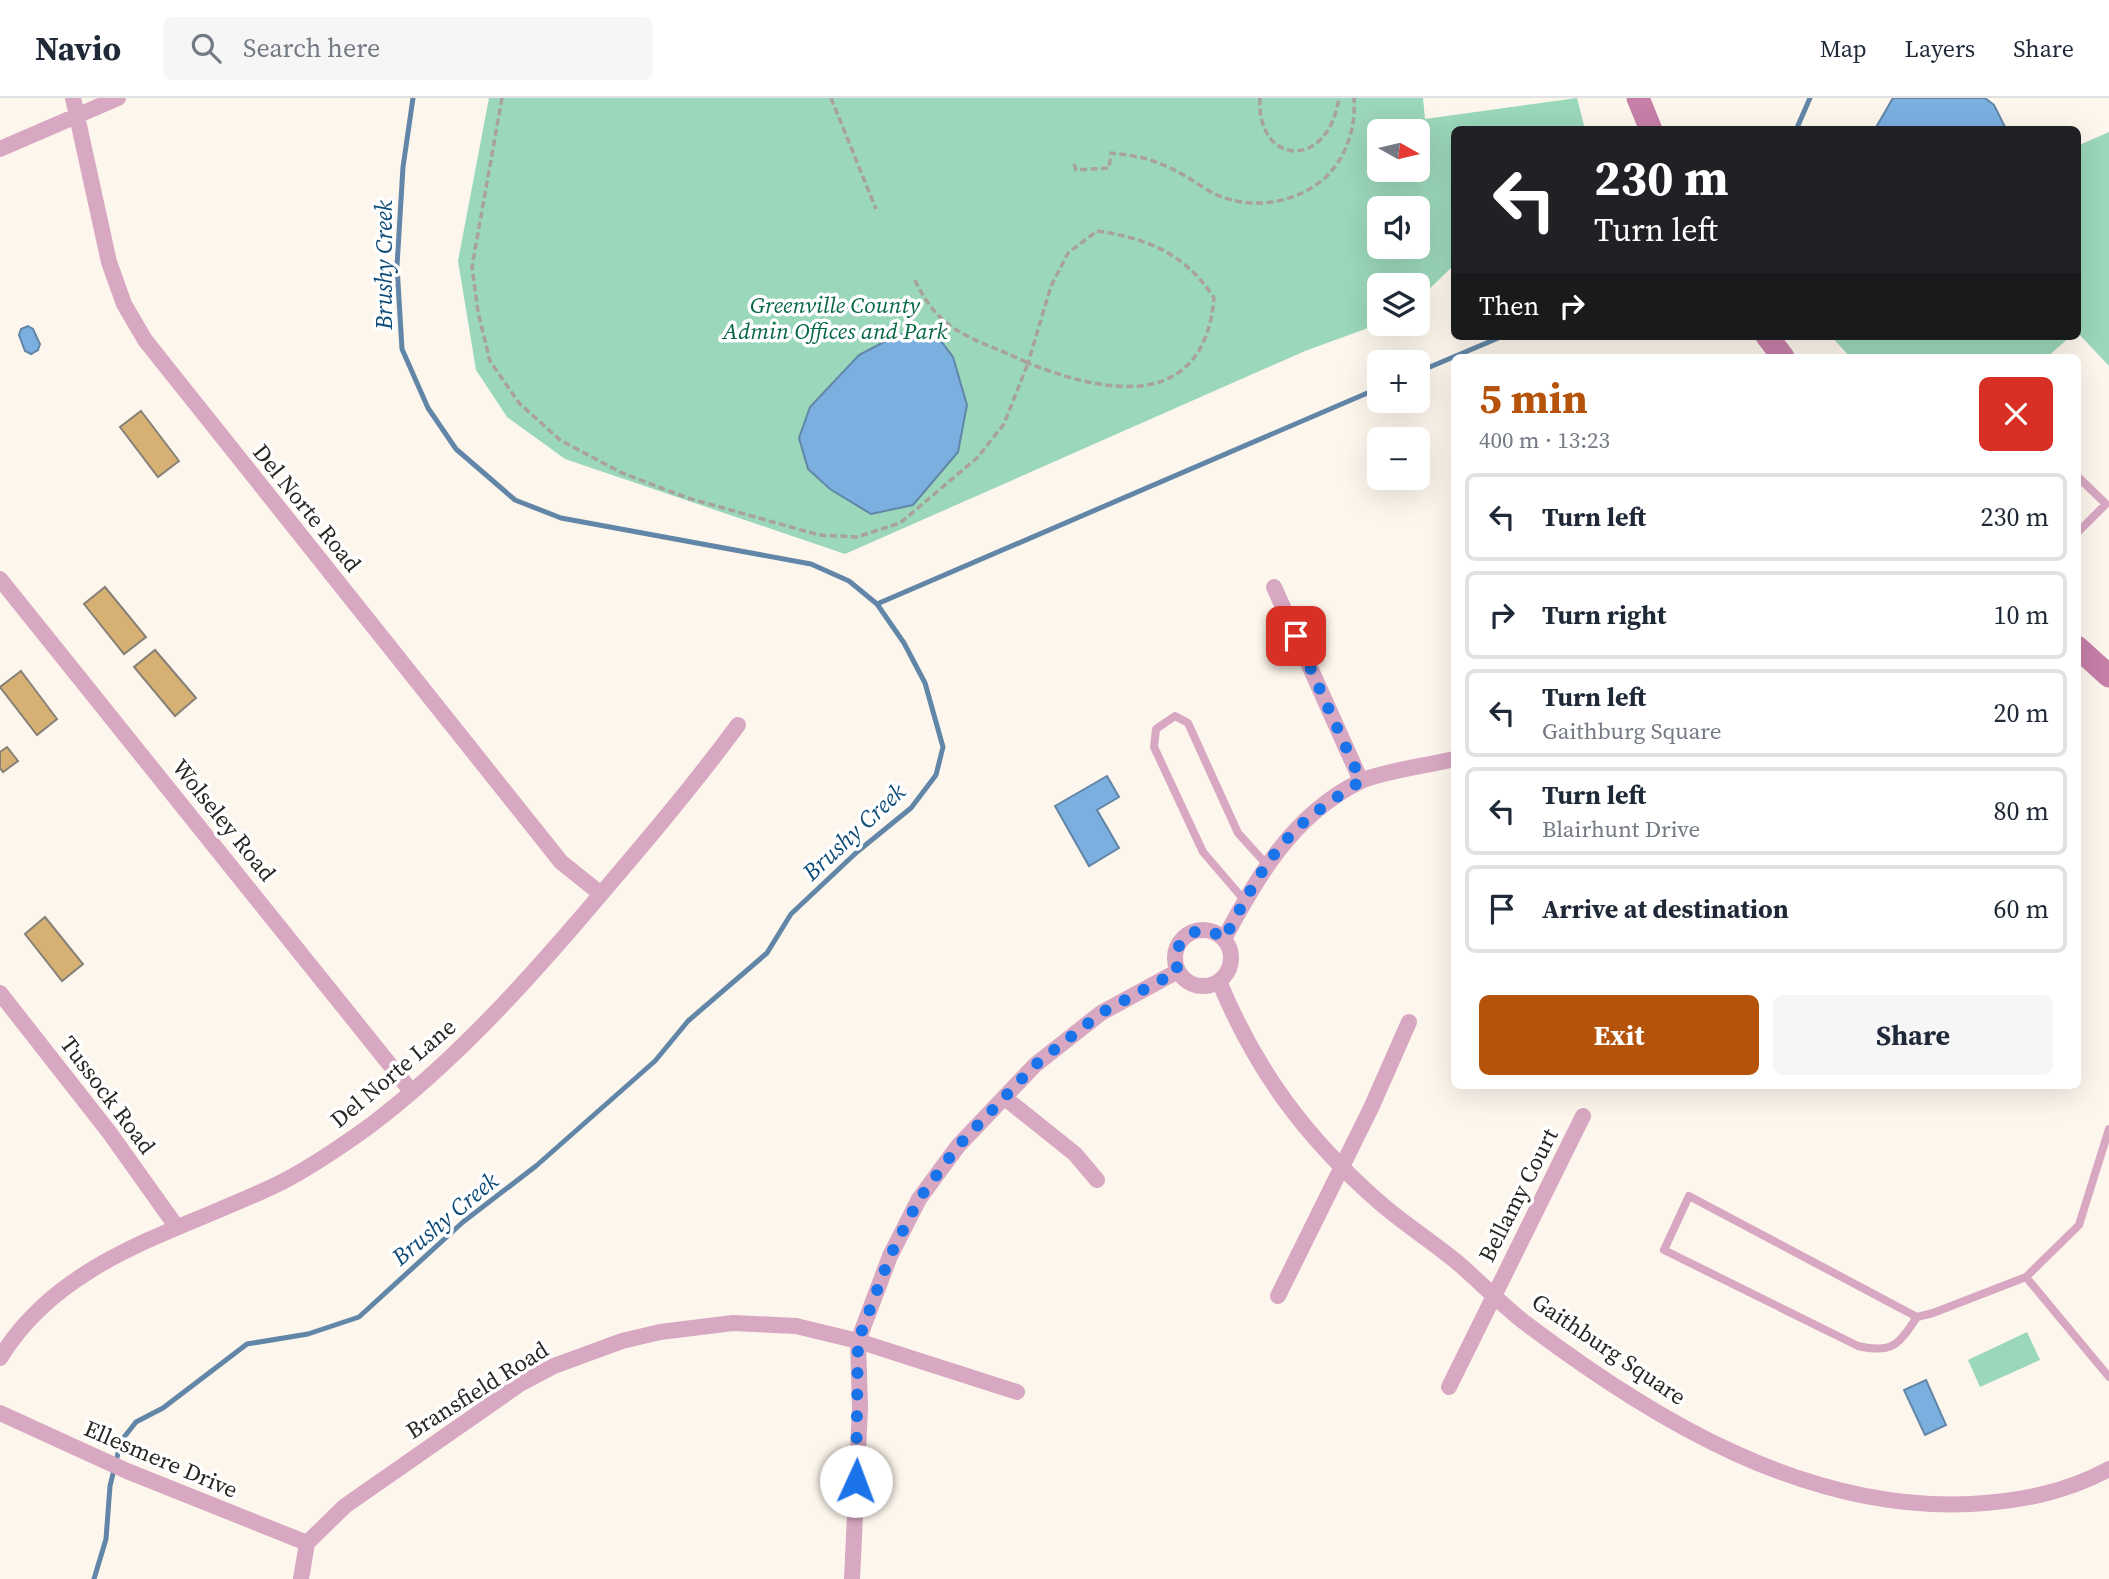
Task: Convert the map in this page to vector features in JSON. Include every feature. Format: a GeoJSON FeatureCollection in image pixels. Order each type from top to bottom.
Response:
{"type":"FeatureCollection","features":[{"type":"Feature","properties":{"kind":"main road"},"geometry":{"type":"LineString","coordinates":[[1638,98],[1649,126]]}},
{"type":"Feature","properties":{"kind":"main road"},"geometry":{"type":"LineString","coordinates":[[1770,340],[1781,354]]}},
{"type":"Feature","properties":{"kind":"main road"},"geometry":{"type":"LineString","coordinates":[[2081,651],[2109,676]]}},
{"type":"Feature","properties":{"kind":"street","name":"Del Norte Road"},"geometry":{"type":"LineString","coordinates":[[73,98],[108,262],[124,304],[145,340],[537,833],[562,862],[601,894]]}},
{"type":"Feature","properties":{"kind":"street"},"geometry":{"type":"LineString","coordinates":[[0,149],[118,98]]}},
{"type":"Feature","properties":{"kind":"street","name":"Wolseley Road"},"geometry":{"type":"LineString","coordinates":[[0,579],[411,1091]]}},
{"type":"Feature","properties":{"kind":"street"},"geometry":{"type":"LineString","coordinates":[[1274,587],[1361,781]]}},
{"type":"Feature","properties":{"kind":"street","name":"Del Norte Lane"},"geometry":{"type":"LineString","coordinates":[[0,1358],[52,1297],[107,1259],[305,1170],[372,1124],[411,1091],[517,992],[601,894],[738,725]]}},
{"type":"Feature","properties":{"kind":"street"},"geometry":{"type":"LineString","coordinates":[[1224,939],[1267,864],[1304,822],[1361,781],[1451,760]]}},
{"type":"Feature","properties":{"kind":"street"},"geometry":{"type":"LineString","coordinates":[[1209,930],[1224,939],[1231,956],[1226,974],[1219,981],[1196,985],[1178,971],[1175,953],[1178,944],[1191,932],[1209,930]]}},
{"type":"Feature","properties":{"kind":"street"},"geometry":{"type":"LineString","coordinates":[[852,1579],[860,1408],[858,1341],[890,1256],[919,1199],[958,1146],[1035,1065],[1077,1030],[1178,971]]}},
{"type":"Feature","properties":{"kind":"street","name":"Gaithburg Square"},"geometry":{"type":"LineString","coordinates":[[1219,981],[1244,1037],[1285,1103],[1318,1145],[1380,1203],[1524,1321],[1605,1378],[1696,1434],[1759,1464],[1853,1494],[1922,1505],[2005,1502],[2050,1494],[2109,1469]]}},
{"type":"Feature","properties":{"kind":"street","name":"Tussock Road"},"geometry":{"type":"LineString","coordinates":[[0,993],[109,1132],[176,1226]]}},
{"type":"Feature","properties":{"kind":"street"},"geometry":{"type":"LineString","coordinates":[[1278,1296],[1409,1022]]}},
{"type":"Feature","properties":{"kind":"street"},"geometry":{"type":"LineString","coordinates":[[1005,1098],[1075,1154],[1097,1180]]}},
{"type":"Feature","properties":{"kind":"street","name":"Bellamy Court"},"geometry":{"type":"LineString","coordinates":[[1449,1387],[1583,1116]]}},
{"type":"Feature","properties":{"kind":"street","name":"Bransfield Road"},"geometry":{"type":"LineString","coordinates":[[307,1543],[345,1506],[520,1384],[586,1352],[660,1332],[733,1323],[796,1325],[858,1341],[1017,1392]]}},
{"type":"Feature","properties":{"kind":"street","name":"Ellesmere Drive"},"geometry":{"type":"LineString","coordinates":[[0,1413],[142,1477],[307,1543]]}},
{"type":"Feature","properties":{"kind":"street"},"geometry":{"type":"LineString","coordinates":[[301,1579],[307,1543]]}},
{"type":"Feature","properties":{"kind":"lane"},"geometry":{"type":"LineString","coordinates":[[2081,480],[2106,504],[2081,529]]}},
{"type":"Feature","properties":{"kind":"lane"},"geometry":{"type":"LineString","coordinates":[[1244,901],[1203,852],[1154,747],[1156,729],[1164,722],[1175,716],[1188,723],[1238,833],[1267,864]]}},
{"type":"Feature","properties":{"kind":"lane"},"geometry":{"type":"LineString","coordinates":[[1917,1317],[1689,1196],[1664,1250],[1858,1346],[1879,1351],[1899,1344],[1917,1317],[1970,1301],[2026,1277],[2079,1226],[2109,1129]]}},
{"type":"Feature","properties":{"kind":"lane"},"geometry":{"type":"LineString","coordinates":[[2026,1277],[2109,1377]]}},
{"type":"Feature","properties":{"kind":"path"},"geometry":{"type":"LineString","coordinates":[[502,98],[472,267],[478,312],[490,361],[519,403],[560,440],[622,472],[688,498],[819,535],[857,537],[900,523],[977,458],[1004,424],[1028,363],[1051,286],[1068,253],[1097,231],[1133,236],[1170,252],[1200,276],[1214,298],[1206,344],[1185,369],[1146,387],[1111,387],[1028,363],[952,330],[923,298],[914,278]]}},
{"type":"Feature","properties":{"kind":"path"},"geometry":{"type":"LineString","coordinates":[[831,98],[876,208]]}},
{"type":"Feature","properties":{"kind":"path"},"geometry":{"type":"LineString","coordinates":[[1260,98],[1259,113],[1264,130],[1286,149],[1300,151],[1314,147],[1325,138],[1337,112],[1339,98]]}},
{"type":"Feature","properties":{"kind":"path"},"geometry":{"type":"LineString","coordinates":[[1074,164],[1076,170],[1109,168],[1111,153],[1169,167],[1227,199],[1255,203],[1284,200],[1315,187],[1333,170],[1349,141],[1354,123],[1354,98]]}},
{"type":"Feature","properties":{"kind":"green space","name":"Greenville County Admin Offices and Park"},"geometry":{"type":"Polygon","coordinates":[[[489,98],[1423,98],[1425,119],[1577,98],[1584,126],[1451,126],[1451,268],[1430,288],[1430,273],[1367,273],[1367,328],[1305,351],[845,554],[565,459],[507,417],[476,370],[458,261],[489,98]]]}},
{"type":"Feature","properties":{"kind":"green space"},"geometry":{"type":"Polygon","coordinates":[[[2109,132],[2109,366],[2081,336],[2081,144],[2109,132]]]}},
{"type":"Feature","properties":{"kind":"green space"},"geometry":{"type":"Polygon","coordinates":[[[1835,340],[2066,340],[2050,354],[1847,354],[1835,340]]]}},
{"type":"Feature","properties":{"kind":"green space"},"geometry":{"type":"Polygon","coordinates":[[[2027,1332],[2040,1360],[1980,1387],[1968,1360],[2027,1332]]]}},
{"type":"Feature","properties":{"kind":"water"},"geometry":{"type":"Polygon","coordinates":[[[1893,98],[1985,98],[1994,105],[2004,126],[1877,126],[1893,98]]]}},
{"type":"Feature","properties":{"kind":"water"},"geometry":{"type":"Polygon","coordinates":[[[28,326],[33,329],[40,344],[38,350],[31,354],[25,351],[19,335],[21,329],[28,326]]]}},
{"type":"Feature","properties":{"kind":"water"},"geometry":{"type":"Polygon","coordinates":[[[932,329],[953,357],[967,405],[958,452],[913,505],[871,514],[830,489],[808,469],[799,438],[810,407],[859,355],[897,335],[932,329]]]}},
{"type":"Feature","properties":{"kind":"water"},"geometry":{"type":"Polygon","coordinates":[[[1107,776],[1119,797],[1097,810],[1119,848],[1089,866],[1055,806],[1107,776]]]}},
{"type":"Feature","properties":{"kind":"water"},"geometry":{"type":"Polygon","coordinates":[[[1926,1380],[1946,1425],[1925,1435],[1904,1390],[1926,1380]]]}},
{"type":"Feature","properties":{"kind":"building"},"geometry":{"type":"Polygon","coordinates":[[[141,411],[179,461],[158,477],[120,427],[141,411]]]}},
{"type":"Feature","properties":{"kind":"building"},"geometry":{"type":"Polygon","coordinates":[[[105,587],[146,637],[124,654],[84,604],[105,587]]]}},
{"type":"Feature","properties":{"kind":"building"},"geometry":{"type":"Polygon","coordinates":[[[155,650],[196,698],[175,716],[134,667],[155,650]]]}},
{"type":"Feature","properties":{"kind":"building"},"geometry":{"type":"Polygon","coordinates":[[[21,671],[57,719],[37,735],[0,687],[21,671]]]}},
{"type":"Feature","properties":{"kind":"building"},"geometry":{"type":"Polygon","coordinates":[[[7,747],[18,761],[3,772],[0,768],[0,752],[7,747]]]}},
{"type":"Feature","properties":{"kind":"building"},"geometry":{"type":"Polygon","coordinates":[[[45,917],[83,964],[62,981],[25,934],[45,917]]]}},
{"type":"Feature","properties":{"kind":"waterway","name":"Brushy Creek"},"geometry":{"type":"LineString","coordinates":[[94,1579],[106,1539],[110,1486],[121,1441],[136,1422],[163,1408],[247,1344],[308,1334],[359,1317],[463,1222],[536,1166],[655,1061],[688,1021],[767,953],[791,914],[857,852],[911,808],[936,775],[943,747],[925,683],[904,643],[877,604],[849,581],[811,564],[561,518],[515,500],[456,449],[428,408],[402,349],[397,266],[403,167],[413,98]]}},
{"type":"Feature","properties":{"kind":"waterway"},"geometry":{"type":"LineString","coordinates":[[1798,126],[1810,98]]}},
{"type":"Feature","properties":{"kind":"waterway"},"geometry":{"type":"LineString","coordinates":[[1460,354],[1494,340]]}},
{"type":"Feature","properties":{"kind":"waterway"},"geometry":{"type":"LineString","coordinates":[[1430,367],[1451,358]]}},
{"type":"Feature","properties":{"kind":"waterway"},"geometry":{"type":"LineString","coordinates":[[877,604],[1367,393]]}},
{"type":"Feature","properties":{"kind":"route"},"geometry":{"type":"LineString","coordinates":[[856,1481],[860,1408],[858,1341],[890,1256],[919,1199],[935,1175],[958,1146],[1035,1065],[1101,1013],[1178,971],[1175,953],[1184,937],[1191,932],[1209,930],[1224,939],[1258,877],[1288,837],[1321,808],[1361,781],[1296,636]]}}]}
